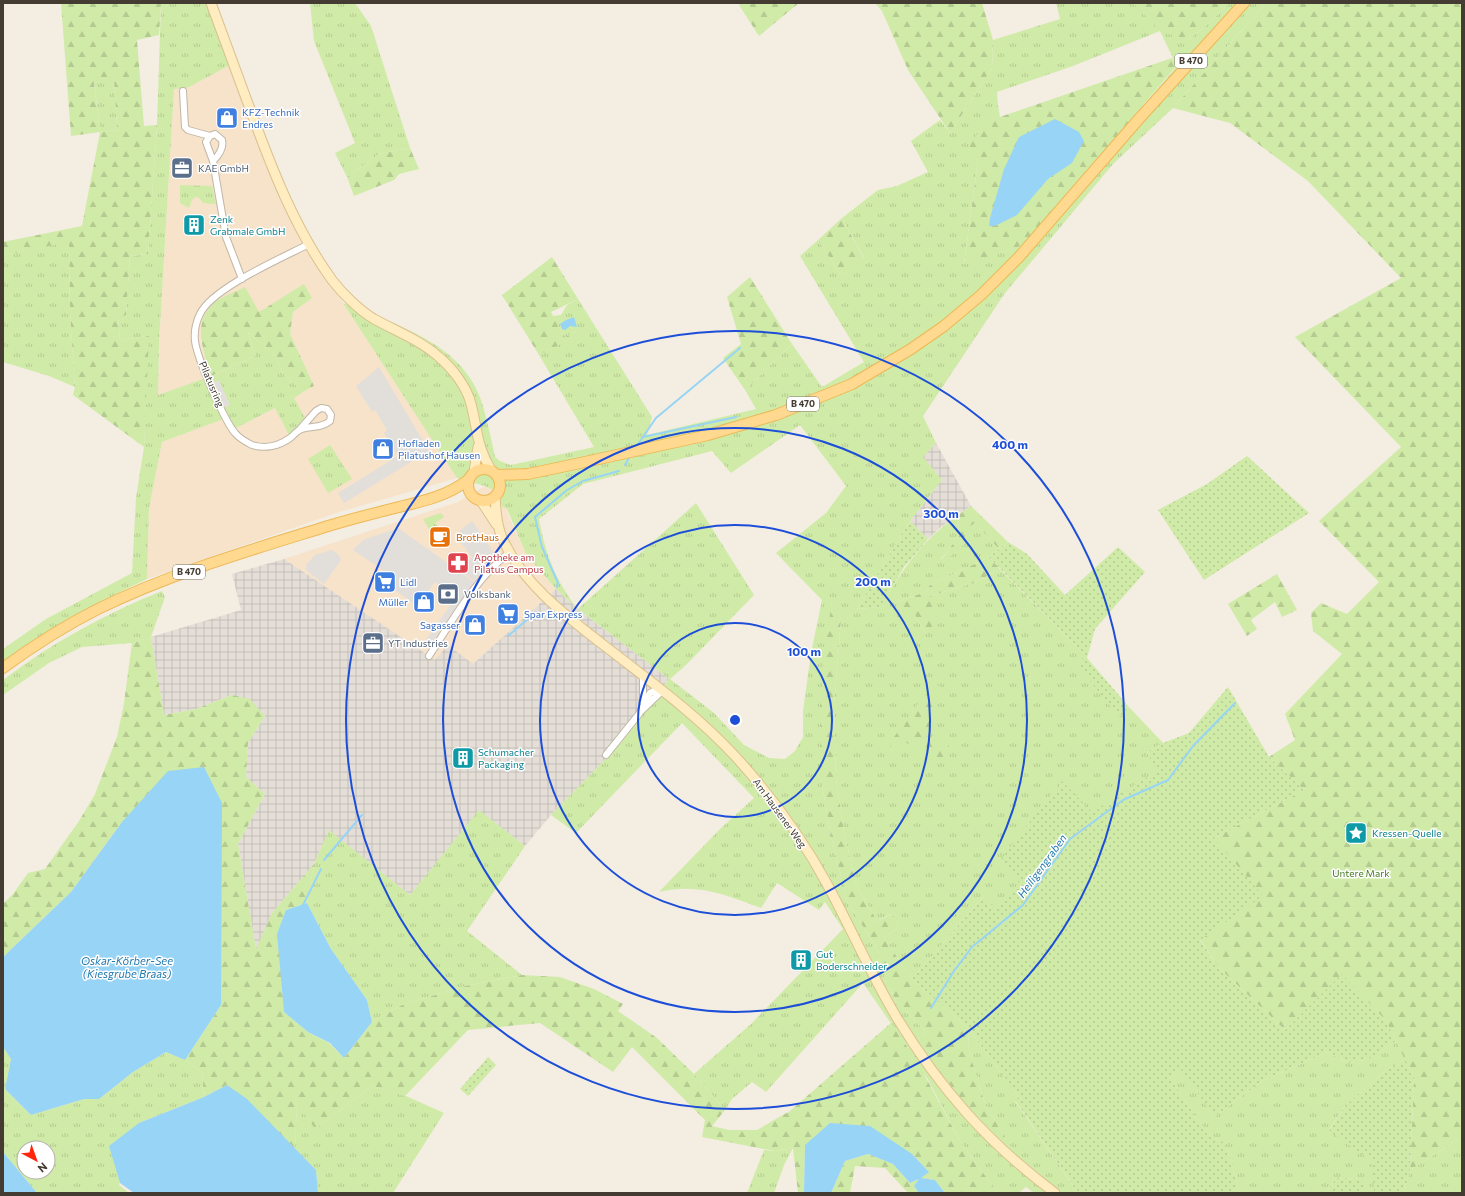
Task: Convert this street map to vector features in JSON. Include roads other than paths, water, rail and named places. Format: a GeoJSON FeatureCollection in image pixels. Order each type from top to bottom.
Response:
{"type":"FeatureCollection","features":[{"type":"Feature","properties":{"kind":"main road"},"geometry":{"type":"LineString","coordinates":[[211,3],[275,175],[290,209],[309,244],[332,281],[355,303],[372,318],[416,341],[440,357],[459,380],[471,403],[478,444],[474,472]]}},
{"type":"Feature","properties":{"kind":"main road","name":"B 470"},"geometry":{"type":"LineString","coordinates":[[500,488],[528,474],[708,435],[776,416],[852,384],[911,349],[944,326],[981,295],[1019,257],[1138,120],[1244,3]]}},
{"type":"Feature","properties":{"kind":"main road"},"geometry":{"type":"LineString","coordinates":[[478,444],[494,472],[500,488],[495,497],[491,500],[481,501]]}},
{"type":"Feature","properties":{"kind":"main road"},"geometry":{"type":"LineString","coordinates":[[494,472],[480,469],[474,472],[468,480],[471,495],[481,501],[498,526]]}},
{"type":"Feature","properties":{"kind":"main road","name":"B 470"},"geometry":{"type":"LineString","coordinates":[[494,472],[528,474]]}},
{"type":"Feature","properties":{"kind":"main road","name":"B 470"},"geometry":{"type":"LineString","coordinates":[[444,495],[468,480]]}},
{"type":"Feature","properties":{"kind":"main road","name":"B 470"},"geometry":{"type":"LineString","coordinates":[[3,668],[51,635],[123,597],[189,571],[334,525],[444,495],[471,495]]}},
{"type":"Feature","properties":{"kind":"main road"},"geometry":{"type":"LineString","coordinates":[[495,497],[498,526]]}},
{"type":"Feature","properties":{"kind":"main road","name":"Am Hausener Weg"},"geometry":{"type":"LineString","coordinates":[[498,526],[510,552],[529,578],[556,606],[643,676],[662,689],[723,744],[766,793],[806,849],[827,883],[896,1017],[925,1062],[956,1104],[997,1146],[1055,1193]]}},
{"type":"Feature","properties":{"kind":"street"},"geometry":{"type":"LineString","coordinates":[[183,91],[185,127],[188,130],[210,136],[215,134],[219,136],[223,144],[219,155],[213,161]]}},
{"type":"Feature","properties":{"kind":"street"},"geometry":{"type":"LineString","coordinates":[[210,136],[206,142],[213,161],[226,237],[242,279]]}},
{"type":"Feature","properties":{"kind":"street","name":"Pilatusring"},"geometry":{"type":"LineString","coordinates":[[300,429],[326,424],[330,420],[331,415],[327,410],[321,408],[316,411],[290,438],[273,446],[266,447],[253,445],[243,440],[230,425],[208,378],[195,342],[195,331],[200,314],[212,300],[242,279],[309,244]]}},
{"type":"Feature","properties":{"kind":"street"},"geometry":{"type":"LineString","coordinates":[[429,656],[472,592],[510,552]]}},
{"type":"Feature","properties":{"kind":"street"},"geometry":{"type":"LineString","coordinates":[[639,714],[645,694],[643,676]]}},
{"type":"Feature","properties":{"kind":"street"},"geometry":{"type":"LineString","coordinates":[[643,703],[650,693],[662,689]]}},
{"type":"Feature","properties":{"kind":"street"},"geometry":{"type":"LineString","coordinates":[[606,755],[639,714],[662,689]]}},
{"type":"Feature","properties":{"kind":"water"},"geometry":{"type":"Polygon","coordinates":[[[1055,119],[1079,132],[1084,141],[1072,163],[1048,179],[1017,215],[995,226],[989,226],[1004,169],[1019,137],[1055,119]]]}},
{"type":"Feature","properties":{"kind":"water"},"geometry":{"type":"Polygon","coordinates":[[[574,317],[577,327],[570,326],[565,330],[562,329],[560,324],[574,317]]]}},
{"type":"Feature","properties":{"kind":"water","name":"Oskar-Körber-See (Kiesgrube Braas)"},"geometry":{"type":"Polygon","coordinates":[[[204,767],[222,803],[221,1005],[185,1060],[166,1052],[133,1072],[99,1099],[84,1099],[31,1115],[5,1089],[11,1059],[3,1047],[3,957],[71,892],[122,822],[168,771],[204,767]]]}},
{"type":"Feature","properties":{"kind":"water"},"geometry":{"type":"Polygon","coordinates":[[[307,903],[331,949],[367,1000],[372,1022],[344,1058],[330,1043],[308,1032],[284,1012],[277,934],[286,910],[307,903]]]}},
{"type":"Feature","properties":{"kind":"water"},"geometry":{"type":"Polygon","coordinates":[[[227,1085],[247,1099],[316,1170],[318,1193],[134,1193],[120,1183],[109,1146],[139,1123],[204,1097],[227,1085]]]}},
{"type":"Feature","properties":{"kind":"water"},"geometry":{"type":"Polygon","coordinates":[[[830,1123],[870,1126],[912,1154],[929,1172],[921,1178],[935,1180],[945,1193],[919,1193],[914,1186],[919,1179],[910,1183],[893,1164],[868,1154],[845,1161],[831,1193],[804,1193],[805,1145],[830,1123]]]}},
{"type":"Feature","properties":{"kind":"water"},"geometry":{"type":"Polygon","coordinates":[[[3,1152],[16,1168],[16,1180],[26,1180],[37,1193],[3,1193],[3,1152]]]}},
{"type":"Feature","properties":{"kind":"waterway"},"geometry":{"type":"LineString","coordinates":[[636,447],[656,418],[740,348]]}},
{"type":"Feature","properties":{"kind":"waterway"},"geometry":{"type":"LineString","coordinates":[[643,437],[736,417]]}},
{"type":"Feature","properties":{"kind":"waterway"},"geometry":{"type":"LineString","coordinates":[[625,465],[630,456]]}},
{"type":"Feature","properties":{"kind":"waterway"},"geometry":{"type":"LineString","coordinates":[[557,587],[558,583],[542,547],[535,517],[567,490],[583,481],[619,471]]}},
{"type":"Feature","properties":{"kind":"waterway"},"geometry":{"type":"LineString","coordinates":[[508,636],[535,613]]}},
{"type":"Feature","properties":{"kind":"waterway","name":"Heiligengraben"},"geometry":{"type":"LineString","coordinates":[[931,1008],[954,971],[972,947],[1023,905],[1070,839],[1123,800],[1168,780],[1193,746],[1235,703]]}},
{"type":"Feature","properties":{"kind":"waterway"},"geometry":{"type":"LineString","coordinates":[[324,860],[362,815]]}},
{"type":"Feature","properties":{"kind":"waterway"},"geometry":{"type":"LineString","coordinates":[[303,905],[321,869]]}},
{"type":"Feature","properties":{"kind":"place","name":"KFZ-Technik Endres"},"geometry":{"type":"Point","coordinates":[227,118]}},
{"type":"Feature","properties":{"kind":"place","name":"KAE GmbH"},"geometry":{"type":"Point","coordinates":[182,168]}},
{"type":"Feature","properties":{"kind":"place","name":"Zenk Grabmale GmbH"},"geometry":{"type":"Point","coordinates":[194,225]}},
{"type":"Feature","properties":{"kind":"place","name":"Hofladen Pilatushof Hausen"},"geometry":{"type":"Point","coordinates":[383,449]}},
{"type":"Feature","properties":{"kind":"place","name":"BrotHaus"},"geometry":{"type":"Point","coordinates":[440,537]}},
{"type":"Feature","properties":{"kind":"place","name":"Apotheke am Pilatus Campus"},"geometry":{"type":"Point","coordinates":[458,563]}},
{"type":"Feature","properties":{"kind":"place","name":"Lidl"},"geometry":{"type":"Point","coordinates":[385,582]}},
{"type":"Feature","properties":{"kind":"place","name":"Volksbank"},"geometry":{"type":"Point","coordinates":[448,594]}},
{"type":"Feature","properties":{"kind":"place","name":"Müller"},"geometry":{"type":"Point","coordinates":[424,602]}},
{"type":"Feature","properties":{"kind":"place","name":"Spar Express"},"geometry":{"type":"Point","coordinates":[508,614]}},
{"type":"Feature","properties":{"kind":"place","name":"Sagasser"},"geometry":{"type":"Point","coordinates":[475,625]}},
{"type":"Feature","properties":{"kind":"place","name":"YT Industries"},"geometry":{"type":"Point","coordinates":[373,643]}},
{"type":"Feature","properties":{"kind":"place","name":"Schumacher Packaging"},"geometry":{"type":"Point","coordinates":[463,758]}},
{"type":"Feature","properties":{"kind":"place","name":"Kressen-Quelle"},"geometry":{"type":"Point","coordinates":[1356,833]}},
{"type":"Feature","properties":{"kind":"place","name":"Gut Boderschneider"},"geometry":{"type":"Point","coordinates":[801,960]}},
{"type":"Feature","properties":{"kind":"park label","name":"Untere Mark"},"geometry":{"type":"Point","coordinates":[1361,873]}}]}
